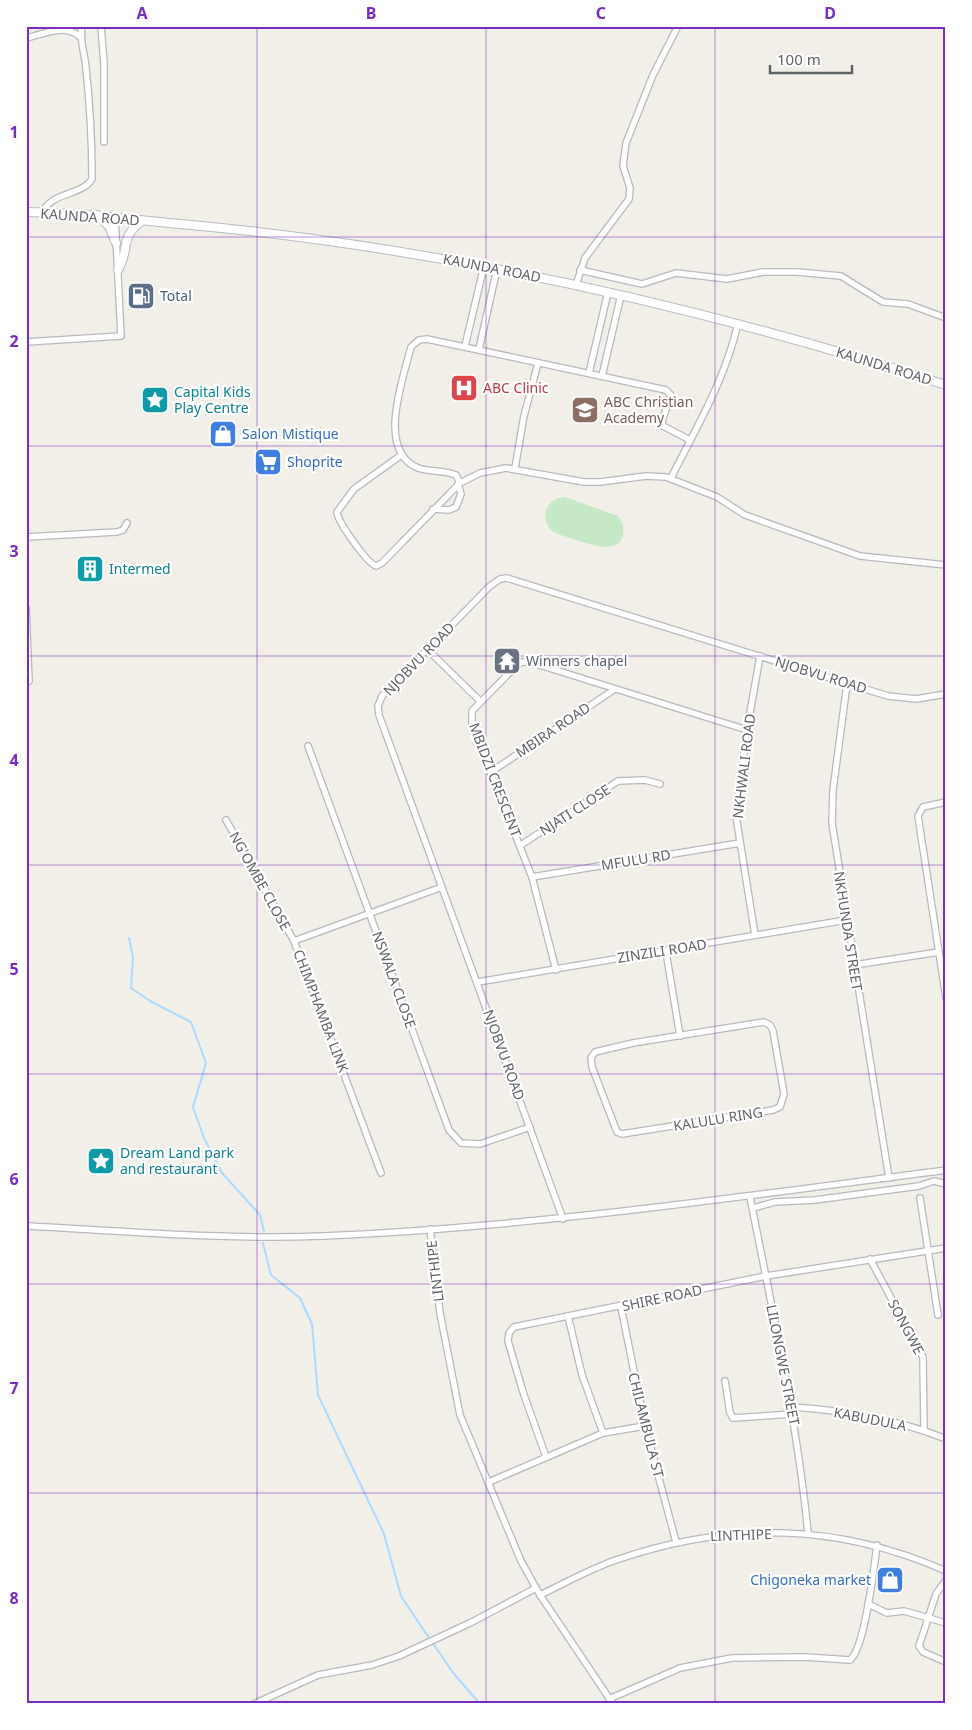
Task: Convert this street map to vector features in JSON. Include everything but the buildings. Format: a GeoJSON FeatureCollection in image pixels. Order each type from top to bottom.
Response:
{"type":"FeatureCollection","features":[{"type":"Feature","properties":{"kind":"main road","name":"KAUNDA ROAD"},"geometry":{"type":"LineString","coordinates":[[26,212],[96,215],[269,232],[484,266],[621,294],[738,323],[946,385]]}},
{"type":"Feature","properties":{"kind":"main road"},"geometry":{"type":"LineString","coordinates":[[96,215],[109,226],[116,244]]}},
{"type":"Feature","properties":{"kind":"main road"},"geometry":{"type":"LineString","coordinates":[[118,270],[122,264],[127,237],[142,221]]}},
{"type":"Feature","properties":{"kind":"street"},"geometry":{"type":"LineString","coordinates":[[43,213],[44,208],[58,197],[89,184],[92,178],[92,125],[85,54],[80,37],[82,26]]}},
{"type":"Feature","properties":{"kind":"street"},"geometry":{"type":"LineString","coordinates":[[101,26],[104,64],[104,142]]}},
{"type":"Feature","properties":{"kind":"street"},"geometry":{"type":"LineString","coordinates":[[576,285],[585,258],[629,199],[630,188],[623,166],[626,143],[653,75],[678,26]]}},
{"type":"Feature","properties":{"kind":"street"},"geometry":{"type":"LineString","coordinates":[[26,38],[65,29],[74,31],[80,37]]}},
{"type":"Feature","properties":{"kind":"street"},"geometry":{"type":"LineString","coordinates":[[26,342],[121,336],[115,217]]}},
{"type":"Feature","properties":{"kind":"street"},"geometry":{"type":"LineString","coordinates":[[465,346],[484,266]]}},
{"type":"Feature","properties":{"kind":"street"},"geometry":{"type":"LineString","coordinates":[[479,349],[497,269]]}},
{"type":"Feature","properties":{"kind":"street"},"geometry":{"type":"LineString","coordinates":[[580,270],[642,284],[676,273],[727,279],[741,274],[773,272],[841,276],[883,302],[908,304],[946,318]]}},
{"type":"Feature","properties":{"kind":"street"},"geometry":{"type":"LineString","coordinates":[[590,373],[608,292]]}},
{"type":"Feature","properties":{"kind":"street"},"geometry":{"type":"LineString","coordinates":[[602,376],[621,294]]}},
{"type":"Feature","properties":{"kind":"street"},"geometry":{"type":"LineString","coordinates":[[671,478],[719,382],[731,351],[738,323]]}},
{"type":"Feature","properties":{"kind":"street"},"geometry":{"type":"LineString","coordinates":[[433,509],[450,510],[456,507],[461,494],[456,475],[418,468],[400,456],[394,421],[412,344],[419,340],[427,339],[465,346],[668,391],[671,398],[662,420],[663,426],[690,440]]}},
{"type":"Feature","properties":{"kind":"street"},"geometry":{"type":"LineString","coordinates":[[515,468],[524,416],[538,363]]}},
{"type":"Feature","properties":{"kind":"street"},"geometry":{"type":"LineString","coordinates":[[400,456],[354,489],[338,509],[339,521],[350,534],[353,542],[376,566],[382,563],[459,483],[488,470],[515,468],[584,482],[619,481],[646,476],[671,478],[716,497],[745,514],[860,556],[946,565]]}},
{"type":"Feature","properties":{"kind":"street"},"geometry":{"type":"LineString","coordinates":[[26,537],[117,532],[124,530],[127,523]]}},
{"type":"Feature","properties":{"kind":"street","name":"NJOBVU ROAD"},"geometry":{"type":"LineString","coordinates":[[563,1219],[378,706],[382,696],[490,586],[500,579],[507,578],[847,684],[898,698],[916,699],[946,694]]}},
{"type":"Feature","properties":{"kind":"street"},"geometry":{"type":"LineString","coordinates":[[26,608],[29,681]]}},
{"type":"Feature","properties":{"kind":"street"},"geometry":{"type":"LineString","coordinates":[[428,650],[480,701]]}},
{"type":"Feature","properties":{"kind":"street","name":"NKHWALI ROAD"},"geometry":{"type":"LineString","coordinates":[[755,935],[736,816],[747,730],[760,656]]}},
{"type":"Feature","properties":{"kind":"street","name":"MBIDZI CRESCENT"},"geometry":{"type":"LineString","coordinates":[[556,970],[532,877],[521,845],[471,723],[471,715],[480,701],[516,666],[527,662],[747,730]]}},
{"type":"Feature","properties":{"kind":"street","name":"NKHUNDA STREET"},"geometry":{"type":"LineString","coordinates":[[847,684],[831,807],[846,920],[889,1178]]}},
{"type":"Feature","properties":{"kind":"street","name":"MBIRA ROAD"},"geometry":{"type":"LineString","coordinates":[[491,772],[615,689]]}},
{"type":"Feature","properties":{"kind":"street","name":"NSWALA CLOSE"},"geometry":{"type":"LineString","coordinates":[[308,746],[452,1135],[462,1143],[474,1144],[530,1127]]}},
{"type":"Feature","properties":{"kind":"street","name":"NJATI CLOSE"},"geometry":{"type":"LineString","coordinates":[[521,845],[618,781],[645,780],[660,784]]}},
{"type":"Feature","properties":{"kind":"street"},"geometry":{"type":"LineString","coordinates":[[946,802],[923,807],[918,816],[946,998]]}},
{"type":"Feature","properties":{"kind":"street","name":"NG'OMBE CLOSE"},"geometry":{"type":"LineString","coordinates":[[226,820],[294,941]]}},
{"type":"Feature","properties":{"kind":"street","name":"MFULU RD"},"geometry":{"type":"LineString","coordinates":[[532,877],[740,843]]}},
{"type":"Feature","properties":{"kind":"street","name":"CHIMPHAMBA LINK"},"geometry":{"type":"LineString","coordinates":[[381,1173],[294,941],[442,887]]}},
{"type":"Feature","properties":{"kind":"street","name":"ZINZILI ROAD"},"geometry":{"type":"LineString","coordinates":[[478,982],[666,952],[846,920]]}},
{"type":"Feature","properties":{"kind":"street"},"geometry":{"type":"LineString","coordinates":[[666,952],[680,1036]]}},
{"type":"Feature","properties":{"kind":"street"},"geometry":{"type":"LineString","coordinates":[[854,965],[939,952]]}},
{"type":"Feature","properties":{"kind":"street","name":"KALULU RING"},"geometry":{"type":"LineString","coordinates":[[761,1022],[767,1023],[773,1031],[784,1094],[782,1104],[773,1110],[620,1134],[615,1128],[592,1067],[593,1054],[633,1043],[680,1036],[761,1022]]}},
{"type":"Feature","properties":{"kind":"street"},"geometry":{"type":"LineString","coordinates":[[26,1226],[253,1237],[322,1236],[563,1219],[750,1197],[946,1170]]}},
{"type":"Feature","properties":{"kind":"street"},"geometry":{"type":"LineString","coordinates":[[753,1208],[782,1201],[815,1200],[920,1186],[934,1181],[946,1184]]}},
{"type":"Feature","properties":{"kind":"street","name":"LILONGWE STREET"},"geometry":{"type":"LineString","coordinates":[[750,1197],[792,1407],[808,1533]]}},
{"type":"Feature","properties":{"kind":"street"},"geometry":{"type":"LineString","coordinates":[[920,1198],[938,1315]]}},
{"type":"Feature","properties":{"kind":"street","name":"LINTHIPE"},"geometry":{"type":"LineString","coordinates":[[430,1229],[441,1322],[460,1415],[521,1561],[536,1588],[611,1701]]}},
{"type":"Feature","properties":{"kind":"street","name":"SHIRE ROAD"},"geometry":{"type":"LineString","coordinates":[[546,1456],[523,1392],[508,1337],[514,1327],[621,1307],[766,1276],[946,1248]]}},
{"type":"Feature","properties":{"kind":"street","name":"SONGWE"},"geometry":{"type":"LineString","coordinates":[[870,1260],[923,1357],[925,1370],[924,1430]]}},
{"type":"Feature","properties":{"kind":"street","name":"CHILAMBULA ST"},"geometry":{"type":"LineString","coordinates":[[621,1307],[645,1426],[676,1542]]}},
{"type":"Feature","properties":{"kind":"street"},"geometry":{"type":"LineString","coordinates":[[568,1316],[582,1375],[603,1433]]}},
{"type":"Feature","properties":{"kind":"street"},"geometry":{"type":"LineString","coordinates":[[725,1381],[730,1413],[733,1418],[793,1414]]}},
{"type":"Feature","properties":{"kind":"street","name":"KABUDULA"},"geometry":{"type":"LineString","coordinates":[[792,1407],[825,1410],[924,1430],[946,1439]]}},
{"type":"Feature","properties":{"kind":"street"},"geometry":{"type":"LineString","coordinates":[[489,1482],[603,1433],[645,1426]]}},
{"type":"Feature","properties":{"kind":"street","name":"LINTHIPE"},"geometry":{"type":"LineString","coordinates":[[540,1594],[615,1561],[676,1542],[712,1536],[808,1533],[877,1545],[904,1553],[946,1571]]}},
{"type":"Feature","properties":{"kind":"street"},"geometry":{"type":"LineString","coordinates":[[611,1701],[680,1668],[732,1658],[813,1657],[850,1660],[854,1656],[860,1640],[868,1604],[877,1545]]}},
{"type":"Feature","properties":{"kind":"street"},"geometry":{"type":"LineString","coordinates":[[946,1580],[936,1594],[920,1646],[920,1650],[946,1662]]}},
{"type":"Feature","properties":{"kind":"street"},"geometry":{"type":"LineString","coordinates":[[254,1704],[318,1674],[372,1665],[399,1656],[472,1622],[536,1588]]}},
{"type":"Feature","properties":{"kind":"street"},"geometry":{"type":"LineString","coordinates":[[868,1604],[891,1614],[904,1611],[946,1623]]}},
{"type":"Feature","properties":{"kind":"green space"},"geometry":{"type":"Polygon","coordinates":[[[565,497],[618,516],[623,525],[623,535],[620,542],[614,546],[599,546],[563,536],[551,530],[547,525],[545,514],[549,504],[565,497]]]}},
{"type":"Feature","properties":{"kind":"waterway"},"geometry":{"type":"LineString","coordinates":[[129,938],[133,957],[131,988],[150,1001],[191,1022],[206,1063],[193,1107],[204,1138],[222,1173],[260,1215],[264,1231]]}},
{"type":"Feature","properties":{"kind":"waterway"},"geometry":{"type":"LineString","coordinates":[[263,1243],[271,1275],[300,1298],[312,1324],[318,1395],[384,1534],[401,1596],[429,1638]]}},
{"type":"Feature","properties":{"kind":"waterway"},"geometry":{"type":"LineString","coordinates":[[432,1642],[454,1674],[480,1704]]}},
{"type":"Feature","properties":{"kind":"place","name":"Total"},"geometry":{"type":"Point","coordinates":[141,296]}},
{"type":"Feature","properties":{"kind":"place","name":"ABC Clinic"},"geometry":{"type":"Point","coordinates":[464,388]}},
{"type":"Feature","properties":{"kind":"place","name":"Capital Kids Play Centre"},"geometry":{"type":"Point","coordinates":[155,400]}},
{"type":"Feature","properties":{"kind":"place","name":"ABC Christian Academy"},"geometry":{"type":"Point","coordinates":[585,410]}},
{"type":"Feature","properties":{"kind":"place","name":"Salon Mistique"},"geometry":{"type":"Point","coordinates":[223,434]}},
{"type":"Feature","properties":{"kind":"place","name":"Shoprite"},"geometry":{"type":"Point","coordinates":[268,462]}},
{"type":"Feature","properties":{"kind":"place","name":"Intermed"},"geometry":{"type":"Point","coordinates":[90,569]}},
{"type":"Feature","properties":{"kind":"place","name":"Winners chapel"},"geometry":{"type":"Point","coordinates":[507,661]}},
{"type":"Feature","properties":{"kind":"place","name":"Dream Land park and restaurant"},"geometry":{"type":"Point","coordinates":[101,1161]}},
{"type":"Feature","properties":{"kind":"place","name":"Chigoneka market"},"geometry":{"type":"Point","coordinates":[890,1580]}}]}
